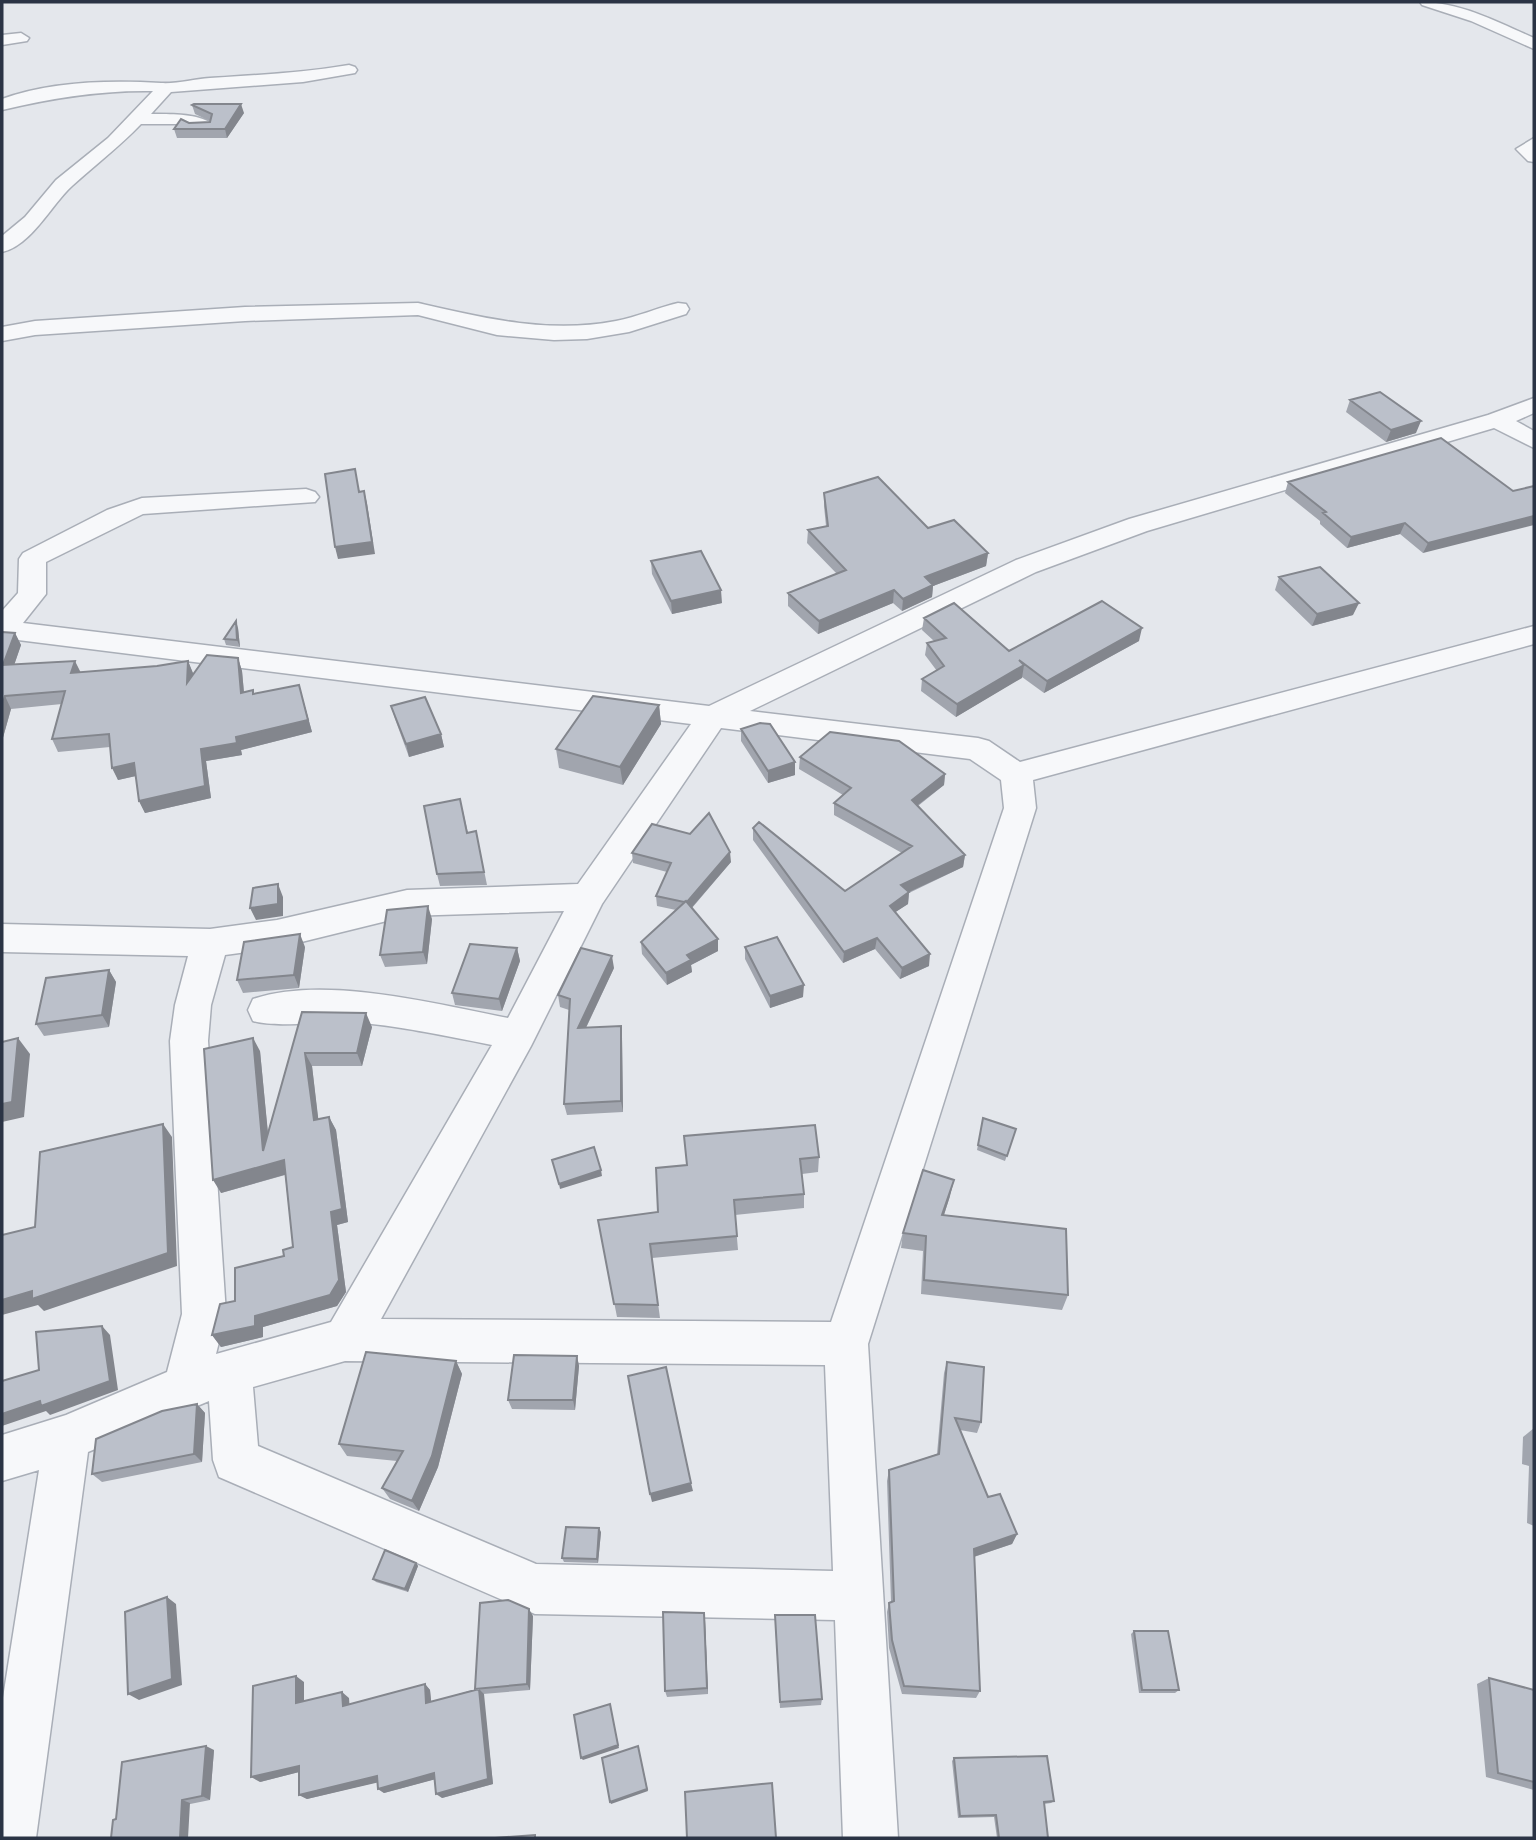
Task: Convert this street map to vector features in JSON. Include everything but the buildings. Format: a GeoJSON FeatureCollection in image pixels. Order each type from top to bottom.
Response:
{"type":"FeatureCollection","features":[{"type":"Feature","properties":{"kind":"street"},"geometry":{"type":"LineString","coordinates":[[1427,2],[1476,18],[1534,44]]}},
{"type":"Feature","properties":{"kind":"street"},"geometry":{"type":"LineString","coordinates":[[2,40],[21,38]]}},
{"type":"Feature","properties":{"kind":"street"},"geometry":{"type":"LineString","coordinates":[[2,105],[17,99],[82,90],[131,86],[163,88],[221,81],[299,78],[349,70]]}},
{"type":"Feature","properties":{"kind":"street"},"geometry":{"type":"LineString","coordinates":[[2,246],[32,221],[63,184],[114,142],[135,118],[160,97],[165,89],[163,88]]}},
{"type":"Feature","properties":{"kind":"street"},"geometry":{"type":"LineString","coordinates":[[135,118],[185,119],[192,124],[204,125]]}},
{"type":"Feature","properties":{"kind":"street"},"geometry":{"type":"LineString","coordinates":[[1534,143],[1525,149],[1534,158]]}},
{"type":"Feature","properties":{"kind":"street"},"geometry":{"type":"LineString","coordinates":[[2,334],[35,328],[245,314],[418,309],[497,328],[554,333],[587,332],[621,327],[678,309]]}},
{"type":"Feature","properties":{"kind":"street"},"geometry":{"type":"LineString","coordinates":[[345,1340],[518,1035],[588,897],[713,716],[1026,566],[1138,525],[1497,420],[1534,405]]}},
{"type":"Feature","properties":{"kind":"street"},"geometry":{"type":"LineString","coordinates":[[1497,420],[1534,441]]}},
{"type":"Feature","properties":{"kind":"street"},"geometry":{"type":"LineString","coordinates":[[2,629],[32,594],[33,559],[48,547],[77,536],[119,512],[142,506],[306,497]]}},
{"type":"Feature","properties":{"kind":"street"},"geometry":{"type":"LineString","coordinates":[[2,629],[978,749],[1016,774],[1020,808],[846,1344],[871,1838]]}},
{"type":"Feature","properties":{"kind":"street"},"geometry":{"type":"LineString","coordinates":[[1016,774],[1534,635]]}},
{"type":"Feature","properties":{"kind":"street"},"geometry":{"type":"LineString","coordinates":[[2,938],[210,943],[277,934],[407,903],[588,897]]}},
{"type":"Feature","properties":{"kind":"street"},"geometry":{"type":"LineString","coordinates":[[210,943],[193,1005],[189,1041],[192,1149],[202,1243],[208,1380],[236,1460],[535,1589],[859,1595]]}},
{"type":"Feature","properties":{"kind":"street"},"geometry":{"type":"LineString","coordinates":[[266,1010],[298,1005],[350,1005],[518,1035]]}},
{"type":"Feature","properties":{"kind":"street"},"geometry":{"type":"LineString","coordinates":[[2,1458],[67,1438],[208,1380],[345,1340],[846,1344]]}},
{"type":"Feature","properties":{"kind":"street"},"geometry":{"type":"LineString","coordinates":[[8,1838],[67,1438]]}}]}
